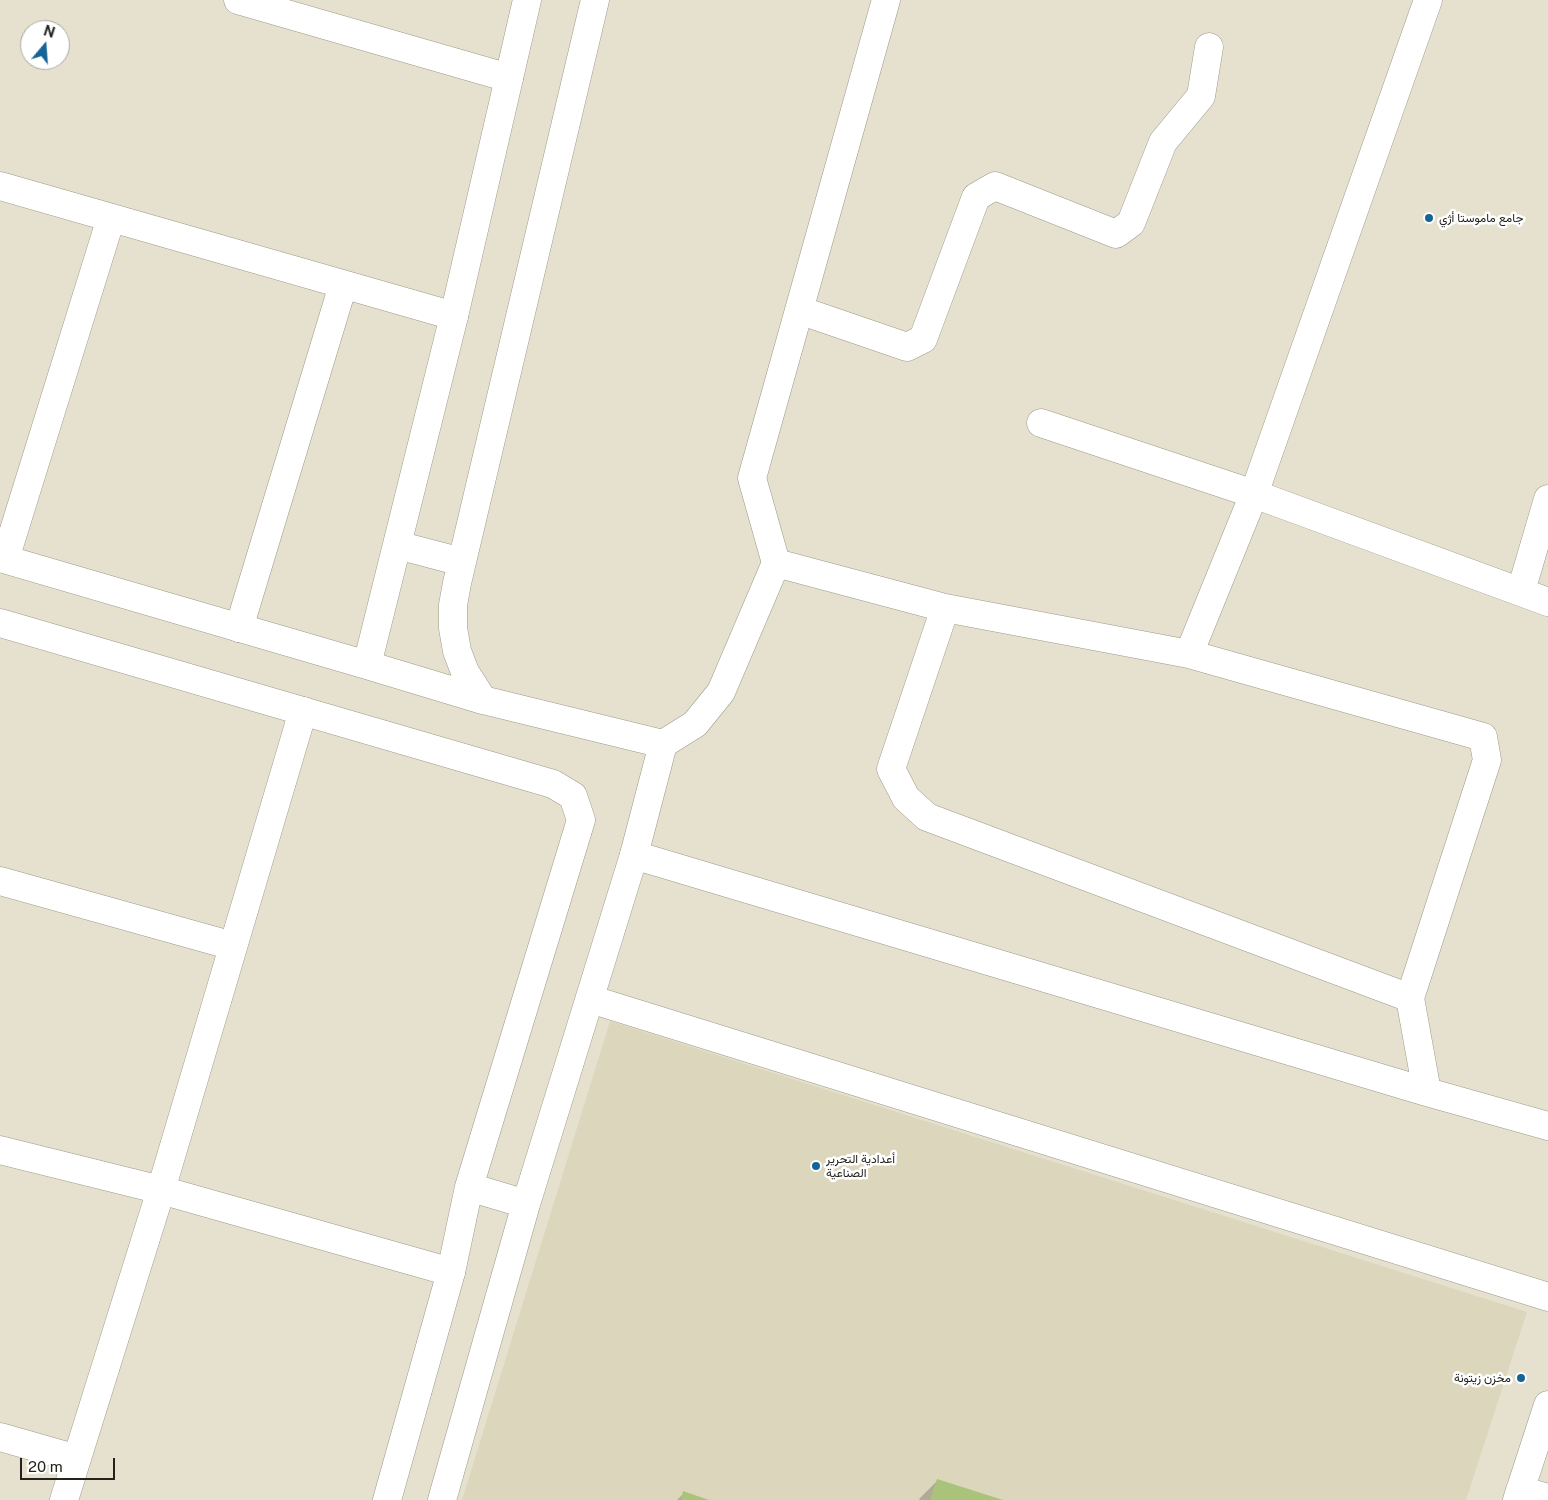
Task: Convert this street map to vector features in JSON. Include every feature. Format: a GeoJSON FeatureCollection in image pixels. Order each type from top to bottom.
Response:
{"type":"FeatureCollection","features":[{"type":"Feature","properties":{"kind":"street"},"geometry":{"type":"LineString","coordinates":[[238,0],[509,78]]}},
{"type":"Feature","properties":{"kind":"street"},"geometry":{"type":"LineString","coordinates":[[367,665],[454,316],[527,0]]}},
{"type":"Feature","properties":{"kind":"street"},"geometry":{"type":"LineString","coordinates":[[483,700],[465,672],[457,651],[453,628],[453,605],[595,0]]}},
{"type":"Feature","properties":{"kind":"street"},"geometry":{"type":"LineString","coordinates":[[442,1500],[526,1204],[634,855],[663,744],[695,724],[721,692],[776,563],[752,478],[886,0]]}},
{"type":"Feature","properties":{"kind":"street"},"geometry":{"type":"LineString","coordinates":[[1189,654],[1254,494],[1428,0]]}},
{"type":"Feature","properties":{"kind":"street"},"geometry":{"type":"LineString","coordinates":[[799,310],[907,347],[923,339],[976,197],[995,186],[1116,234],[1131,223],[1163,142],[1201,96],[1209,47]]}},
{"type":"Feature","properties":{"kind":"street"},"geometry":{"type":"LineString","coordinates":[[0,186],[454,316]]}},
{"type":"Feature","properties":{"kind":"street"},"geometry":{"type":"LineString","coordinates":[[111,218],[3,558],[483,700],[663,744]]}},
{"type":"Feature","properties":{"kind":"street"},"geometry":{"type":"LineString","coordinates":[[239,628],[344,285]]}},
{"type":"Feature","properties":{"kind":"street"},"geometry":{"type":"LineString","coordinates":[[1041,423],[1254,494],[1548,602]]}},
{"type":"Feature","properties":{"kind":"street"},"geometry":{"type":"LineString","coordinates":[[1521,592],[1548,499]]}},
{"type":"Feature","properties":{"kind":"street"},"geometry":{"type":"LineString","coordinates":[[397,546],[462,562]]}},
{"type":"Feature","properties":{"kind":"street"},"geometry":{"type":"LineString","coordinates":[[776,563],[945,608],[1189,654],[1483,737],[1487,760],[1410,998],[1427,1092]]}},
{"type":"Feature","properties":{"kind":"street"},"geometry":{"type":"LineString","coordinates":[[945,608],[891,769],[906,798],[927,817],[1410,998]]}},
{"type":"Feature","properties":{"kind":"street"},"geometry":{"type":"LineString","coordinates":[[0,623],[553,784],[573,796],[581,820],[470,1187],[451,1272],[386,1500]]}},
{"type":"Feature","properties":{"kind":"street"},"geometry":{"type":"LineString","coordinates":[[64,1500],[161,1190],[303,711]]}},
{"type":"Feature","properties":{"kind":"street"},"geometry":{"type":"LineString","coordinates":[[634,855],[1427,1092],[1548,1126]]}},
{"type":"Feature","properties":{"kind":"street"},"geometry":{"type":"LineString","coordinates":[[0,881],[233,946]]}},
{"type":"Feature","properties":{"kind":"street"},"geometry":{"type":"LineString","coordinates":[[590,999],[1548,1297]]}},
{"type":"Feature","properties":{"kind":"street"},"geometry":{"type":"LineString","coordinates":[[0,1150],[161,1190],[451,1272]]}},
{"type":"Feature","properties":{"kind":"street"},"geometry":{"type":"LineString","coordinates":[[470,1187],[526,1204]]}},
{"type":"Feature","properties":{"kind":"street"},"geometry":{"type":"LineString","coordinates":[[1548,1406],[1519,1495],[1548,1498]]}},
{"type":"Feature","properties":{"kind":"street"},"geometry":{"type":"LineString","coordinates":[[0,1437],[77,1459]]}},
{"type":"Feature","properties":{"kind":"shaded area","name":"أعدادية التحرير الصناعية"},"geometry":{"type":"Polygon","coordinates":[[[610,1021],[1527,1312],[1466,1500],[462,1500],[610,1021]]]}},
{"type":"Feature","properties":{"kind":"building"},"geometry":{"type":"Polygon","coordinates":[[[937,1479],[1003,1500],[930,1500],[937,1479]]]}},
{"type":"Feature","properties":{"kind":"building"},"geometry":{"type":"Polygon","coordinates":[[[683,1491],[709,1500],[681,1500],[683,1491]]]}},
{"type":"Feature","properties":{"kind":"place","name":"جامع ماموستا أژي"},"geometry":{"type":"Point","coordinates":[1429,218]}},
{"type":"Feature","properties":{"kind":"place","name":"أعدادية التحرير الصناعية"},"geometry":{"type":"Point","coordinates":[816,1166]}},
{"type":"Feature","properties":{"kind":"place","name":"مخزن زيتونة"},"geometry":{"type":"Point","coordinates":[1521,1378]}}]}
